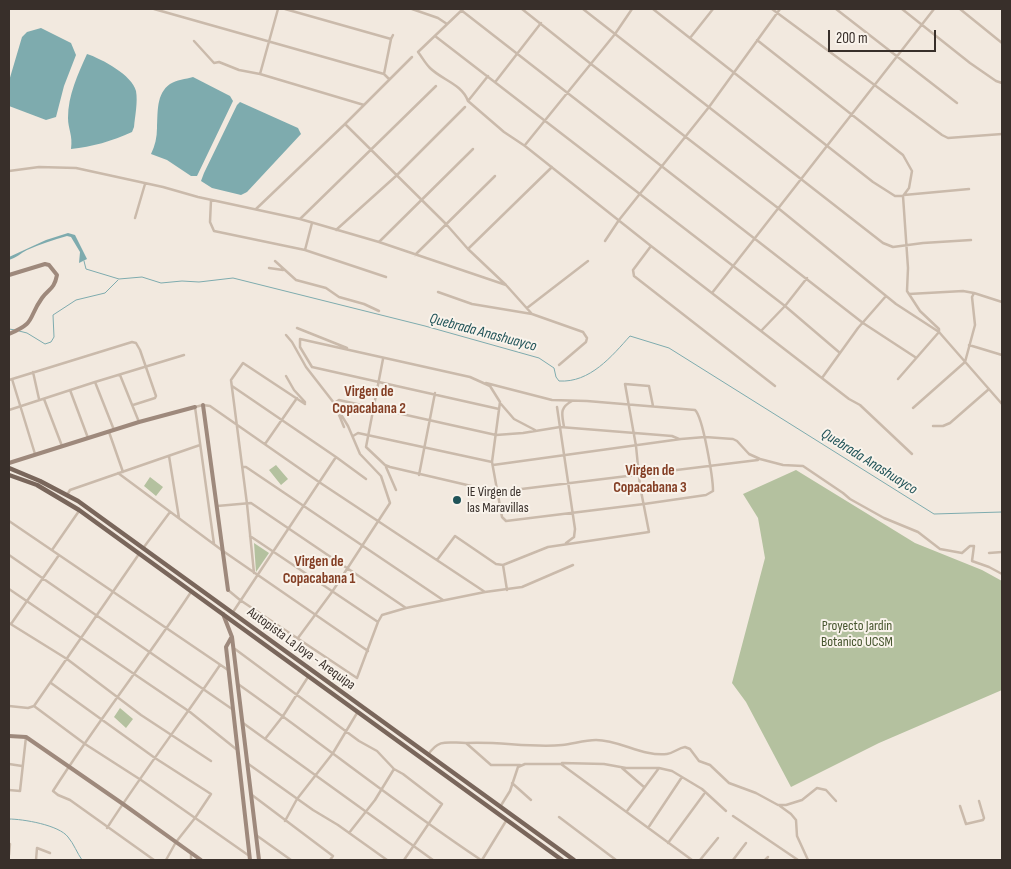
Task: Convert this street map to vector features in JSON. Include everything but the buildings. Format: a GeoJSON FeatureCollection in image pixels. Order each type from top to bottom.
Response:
{"type":"FeatureCollection","features":[{"type":"Feature","properties":{"kind":"main road","name":"Autopista La Joya - Arequipa"},"geometry":{"type":"LineString","coordinates":[[9,468],[67,495],[574,860]]}},
{"type":"Feature","properties":{"kind":"main road","name":"Autopista La Joya - Arequipa"},"geometry":{"type":"LineString","coordinates":[[9,475],[37,485],[79,510],[562,860]]}},
{"type":"Feature","properties":{"kind":"street"},"geometry":{"type":"LineString","coordinates":[[154,9],[384,74],[389,79]]}},
{"type":"Feature","properties":{"kind":"street"},"geometry":{"type":"LineString","coordinates":[[260,74],[278,9]]}},
{"type":"Feature","properties":{"kind":"street"},"geometry":{"type":"LineString","coordinates":[[286,9],[390,40]]}},
{"type":"Feature","properties":{"kind":"street"},"geometry":{"type":"LineString","coordinates":[[412,9],[438,18],[447,24]]}},
{"type":"Feature","properties":{"kind":"street"},"geometry":{"type":"LineString","coordinates":[[522,9],[778,208],[905,311],[938,332],[1002,404]]}},
{"type":"Feature","properties":{"kind":"street"},"geometry":{"type":"LineString","coordinates":[[583,9],[883,243],[893,247],[971,240]]}},
{"type":"Feature","properties":{"kind":"street"},"geometry":{"type":"LineString","coordinates":[[525,146],[615,34],[632,9]]}},
{"type":"Feature","properties":{"kind":"street"},"geometry":{"type":"LineString","coordinates":[[653,9],[873,182],[895,196],[969,189]]}},
{"type":"Feature","properties":{"kind":"street"},"geometry":{"type":"LineString","coordinates":[[690,38],[713,9]]}},
{"type":"Feature","properties":{"kind":"street"},"geometry":{"type":"LineString","coordinates":[[772,9],[942,135],[948,138],[1002,134]]}},
{"type":"Feature","properties":{"kind":"street"},"geometry":{"type":"LineString","coordinates":[[605,241],[619,220],[709,107],[780,9]]}},
{"type":"Feature","properties":{"kind":"street"},"geometry":{"type":"LineString","coordinates":[[836,9],[957,104]]}},
{"type":"Feature","properties":{"kind":"street"},"geometry":{"type":"LineString","coordinates":[[902,9],[970,63],[1002,83]]}},
{"type":"Feature","properties":{"kind":"street"},"geometry":{"type":"LineString","coordinates":[[712,293],[934,9]]}},
{"type":"Feature","properties":{"kind":"street"},"geometry":{"type":"LineString","coordinates":[[960,9],[1002,43]]}},
{"type":"Feature","properties":{"kind":"street"},"geometry":{"type":"LineString","coordinates":[[912,454],[860,405],[760,331],[525,146],[504,132],[468,101],[467,97],[457,86],[430,68],[418,52],[462,10],[863,323],[915,357]]}},
{"type":"Feature","properties":{"kind":"street"},"geometry":{"type":"LineString","coordinates":[[496,81],[541,24]]}},
{"type":"Feature","properties":{"kind":"street"},"geometry":{"type":"LineString","coordinates":[[384,74],[390,40],[393,35]]}},
{"type":"Feature","properties":{"kind":"street"},"geometry":{"type":"LineString","coordinates":[[435,36],[496,81],[785,306],[840,353]]}},
{"type":"Feature","properties":{"kind":"street"},"geometry":{"type":"LineString","coordinates":[[757,40],[852,114],[907,160],[912,176],[903,196],[908,268],[906,291],[920,311],[939,329],[938,332]]}},
{"type":"Feature","properties":{"kind":"street"},"geometry":{"type":"LineString","coordinates":[[194,41],[214,63],[219,62],[239,70],[260,74],[364,105]]}},
{"type":"Feature","properties":{"kind":"street"},"geometry":{"type":"LineString","coordinates":[[256,209],[412,57]]}},
{"type":"Feature","properties":{"kind":"street"},"geometry":{"type":"LineString","coordinates":[[468,101],[488,76]]}},
{"type":"Feature","properties":{"kind":"street"},"geometry":{"type":"LineString","coordinates":[[300,219],[436,86]]}},
{"type":"Feature","properties":{"kind":"street"},"geometry":{"type":"LineString","coordinates":[[336,230],[396,176],[465,107]]}},
{"type":"Feature","properties":{"kind":"street"},"geometry":{"type":"LineString","coordinates":[[345,124],[446,224],[468,250],[506,285],[532,314]]}},
{"type":"Feature","properties":{"kind":"street"},"geometry":{"type":"LineString","coordinates":[[379,242],[474,149]]}},
{"type":"Feature","properties":{"kind":"street"},"geometry":{"type":"LineString","coordinates":[[468,250],[552,167]]}},
{"type":"Feature","properties":{"kind":"street"},"geometry":{"type":"LineString","coordinates":[[9,171],[39,168],[76,168],[300,219],[379,242],[506,285]]}},
{"type":"Feature","properties":{"kind":"street"},"geometry":{"type":"LineString","coordinates":[[415,255],[495,176]]}},
{"type":"Feature","properties":{"kind":"street"},"geometry":{"type":"LineString","coordinates":[[135,218],[145,184]]}},
{"type":"Feature","properties":{"kind":"street"},"geometry":{"type":"LineString","coordinates":[[211,200],[210,222],[214,231],[304,250],[386,277]]}},
{"type":"Feature","properties":{"kind":"street"},"geometry":{"type":"LineString","coordinates":[[304,250],[312,223]]}},
{"type":"Feature","properties":{"kind":"street"},"geometry":{"type":"LineString","coordinates":[[651,246],[633,270],[634,276],[775,386]]}},
{"type":"Feature","properties":{"kind":"street"},"geometry":{"type":"LineString","coordinates":[[275,261],[290,276],[303,283],[326,288],[339,297],[364,304],[379,311]]}},
{"type":"Feature","properties":{"kind":"street"},"geometry":{"type":"LineString","coordinates":[[527,308],[588,261]]}},
{"type":"Feature","properties":{"kind":"street"},"geometry":{"type":"LineString","coordinates":[[9,275],[41,264],[49,265],[57,275],[51,290],[43,297],[28,324],[9,334]]}},
{"type":"Feature","properties":{"kind":"street"},"geometry":{"type":"LineString","coordinates":[[269,268],[285,271]]}},
{"type":"Feature","properties":{"kind":"street"},"geometry":{"type":"LineString","coordinates":[[760,331],[785,306],[807,278]]}},
{"type":"Feature","properties":{"kind":"street"},"geometry":{"type":"LineString","coordinates":[[909,294],[949,291],[974,292],[1002,302]]}},
{"type":"Feature","properties":{"kind":"street"},"geometry":{"type":"LineString","coordinates":[[438,292],[472,304],[532,314],[583,332],[587,338],[586,342],[559,365]]}},
{"type":"Feature","properties":{"kind":"street"},"geometry":{"type":"LineString","coordinates":[[913,408],[964,362],[975,325],[972,297],[974,292]]}},
{"type":"Feature","properties":{"kind":"street"},"geometry":{"type":"LineString","coordinates":[[822,378],[873,309],[886,296]]}},
{"type":"Feature","properties":{"kind":"street"},"geometry":{"type":"LineString","coordinates":[[297,328],[356,351]]}},
{"type":"Feature","properties":{"kind":"street"},"geometry":{"type":"LineString","coordinates":[[898,378],[938,332]]}},
{"type":"Feature","properties":{"kind":"street"},"geometry":{"type":"LineString","coordinates":[[286,335],[306,367],[335,405],[353,436],[360,454],[381,476],[390,501],[332,592],[298,638]]}},
{"type":"Feature","properties":{"kind":"street"},"geometry":{"type":"LineString","coordinates":[[499,409],[435,393],[312,367],[300,346],[300,340],[470,377],[552,400],[696,410],[699,414],[704,437],[713,491],[644,504],[506,520],[502,517],[492,463],[500,402]]}},
{"type":"Feature","properties":{"kind":"street"},"geometry":{"type":"LineString","coordinates":[[35,456],[10,379],[132,342],[138,345],[156,396],[155,398],[133,404]]}},
{"type":"Feature","properties":{"kind":"street"},"geometry":{"type":"LineString","coordinates":[[970,345],[1002,355]]}},
{"type":"Feature","properties":{"kind":"street"},"geometry":{"type":"LineString","coordinates":[[9,410],[184,355]]}},
{"type":"Feature","properties":{"kind":"street"},"geometry":{"type":"LineString","coordinates":[[383,358],[377,381],[366,447],[390,473],[396,490]]}},
{"type":"Feature","properties":{"kind":"street"},"geometry":{"type":"LineString","coordinates":[[255,574],[238,424],[231,380],[243,363],[305,404],[286,376]]}},
{"type":"Feature","properties":{"kind":"street"},"geometry":{"type":"LineString","coordinates":[[33,372],[40,400]]}},
{"type":"Feature","properties":{"kind":"street"},"geometry":{"type":"LineString","coordinates":[[120,375],[140,422]]}},
{"type":"Feature","properties":{"kind":"street"},"geometry":{"type":"LineString","coordinates":[[95,382],[122,472]]}},
{"type":"Feature","properties":{"kind":"street"},"geometry":{"type":"LineString","coordinates":[[486,383],[514,419],[537,430]]}},
{"type":"Feature","properties":{"kind":"street"},"geometry":{"type":"LineString","coordinates":[[437,560],[455,536],[496,564],[503,565],[548,547],[649,532],[625,384],[650,386],[654,406]]}},
{"type":"Feature","properties":{"kind":"street"},"geometry":{"type":"LineString","coordinates":[[232,386],[366,478]]}},
{"type":"Feature","properties":{"kind":"street"},"geometry":{"type":"LineString","coordinates":[[933,426],[950,424],[989,389]]}},
{"type":"Feature","properties":{"kind":"street"},"geometry":{"type":"LineString","coordinates":[[70,390],[88,438]]}},
{"type":"Feature","properties":{"kind":"street"},"geometry":{"type":"LineString","coordinates":[[419,475],[435,393]]}},
{"type":"Feature","properties":{"kind":"street"},"geometry":{"type":"LineString","coordinates":[[44,398],[62,447]]}},
{"type":"Feature","properties":{"kind":"street"},"geometry":{"type":"LineString","coordinates":[[265,444],[297,398]]}},
{"type":"Feature","properties":{"kind":"street"},"geometry":{"type":"LineString","coordinates":[[335,405],[339,400],[496,435],[562,427],[633,432],[672,436],[681,439]]}},
{"type":"Feature","properties":{"kind":"street"},"geometry":{"type":"LineString","coordinates":[[563,545],[574,538],[562,427],[564,406],[573,401]]}},
{"type":"Feature","properties":{"kind":"street"},"geometry":{"type":"LineString","coordinates":[[203,405],[228,590],[357,678],[382,615],[443,600],[485,592],[522,588],[573,565]]}},
{"type":"Feature","properties":{"kind":"street"},"geometry":{"type":"LineString","coordinates":[[335,405],[344,427]]}},
{"type":"Feature","properties":{"kind":"street"},"geometry":{"type":"LineString","coordinates":[[9,463],[140,422],[194,407],[210,406],[319,482],[485,592]]}},
{"type":"Feature","properties":{"kind":"street"},"geometry":{"type":"LineString","coordinates":[[194,407],[214,544]]}},
{"type":"Feature","properties":{"kind":"street"},"geometry":{"type":"LineString","coordinates":[[557,407],[562,427]]}},
{"type":"Feature","properties":{"kind":"street"},"geometry":{"type":"LineString","coordinates":[[353,436],[358,433],[492,463],[681,439],[704,437],[733,440],[749,454],[760,460],[783,465],[803,466],[850,499],[884,518],[918,532],[940,550],[962,553],[970,546],[974,546],[972,561],[1002,574]]}},
{"type":"Feature","properties":{"kind":"street"},"geometry":{"type":"LineString","coordinates":[[67,495],[70,490],[200,445]]}},
{"type":"Feature","properties":{"kind":"street"},"geometry":{"type":"LineString","coordinates":[[169,456],[179,518]]}},
{"type":"Feature","properties":{"kind":"street"},"geometry":{"type":"LineString","coordinates":[[232,613],[255,574],[273,552],[336,457]]}},
{"type":"Feature","properties":{"kind":"street"},"geometry":{"type":"LineString","coordinates":[[385,466],[497,492],[760,460]]}},
{"type":"Feature","properties":{"kind":"street"},"geometry":{"type":"LineString","coordinates":[[243,467],[246,467],[443,600]]}},
{"type":"Feature","properties":{"kind":"street"},"geometry":{"type":"LineString","coordinates":[[118,473],[255,574],[368,651]]}},
{"type":"Feature","properties":{"kind":"street"},"geometry":{"type":"LineString","coordinates":[[217,506],[250,503],[406,608]]}},
{"type":"Feature","properties":{"kind":"street"},"geometry":{"type":"LineString","coordinates":[[52,550],[79,510]]}},
{"type":"Feature","properties":{"kind":"street"},"geometry":{"type":"LineString","coordinates":[[143,548],[170,512]]}},
{"type":"Feature","properties":{"kind":"street"},"geometry":{"type":"LineString","coordinates":[[9,522],[228,670]]}},
{"type":"Feature","properties":{"kind":"street"},"geometry":{"type":"LineString","coordinates":[[250,536],[378,622]]}},
{"type":"Feature","properties":{"kind":"street"},"geometry":{"type":"LineString","coordinates":[[989,553],[1002,552]]}},
{"type":"Feature","properties":{"kind":"street"},"geometry":{"type":"LineString","coordinates":[[9,706],[28,708],[34,706],[139,554]]}},
{"type":"Feature","properties":{"kind":"street"},"geometry":{"type":"LineString","coordinates":[[9,555],[233,709]]}},
{"type":"Feature","properties":{"kind":"street"},"geometry":{"type":"LineString","coordinates":[[59,555],[10,623],[67,659],[118,698],[211,761]]}},
{"type":"Feature","properties":{"kind":"street"},"geometry":{"type":"LineString","coordinates":[[503,565],[507,590]]}},
{"type":"Feature","properties":{"kind":"street"},"geometry":{"type":"LineString","coordinates":[[9,588],[190,712],[238,750]]}},
{"type":"Feature","properties":{"kind":"street"},"geometry":{"type":"LineString","coordinates":[[154,860],[70,800],[53,791],[191,592]]}},
{"type":"Feature","properties":{"kind":"street"},"geometry":{"type":"LineString","coordinates":[[223,614],[232,637],[259,860]]}},
{"type":"Feature","properties":{"kind":"street"},"geometry":{"type":"LineString","coordinates":[[232,637],[226,647],[250,858]]}},
{"type":"Feature","properties":{"kind":"street"},"geometry":{"type":"LineString","coordinates":[[233,648],[347,730],[352,736],[381,755],[394,770],[404,774],[442,804],[429,826],[404,860]]}},
{"type":"Feature","properties":{"kind":"street"},"geometry":{"type":"LineString","coordinates":[[107,828],[155,758],[190,712],[220,665]]}},
{"type":"Feature","properties":{"kind":"street"},"geometry":{"type":"LineString","coordinates":[[265,740],[308,677]]}},
{"type":"Feature","properties":{"kind":"street"},"geometry":{"type":"LineString","coordinates":[[51,683],[101,721],[211,794],[176,842],[166,860]]}},
{"type":"Feature","properties":{"kind":"street"},"geometry":{"type":"LineString","coordinates":[[238,684],[429,826],[481,860],[506,821]]}},
{"type":"Feature","properties":{"kind":"street"},"geometry":{"type":"LineString","coordinates":[[34,706],[85,744],[141,780],[250,858]]}},
{"type":"Feature","properties":{"kind":"street"},"geometry":{"type":"LineString","coordinates":[[285,821],[297,799],[333,753],[357,713]]}},
{"type":"Feature","properties":{"kind":"street"},"geometry":{"type":"LineString","coordinates":[[242,722],[314,776],[433,860]]}},
{"type":"Feature","properties":{"kind":"street"},"geometry":{"type":"LineString","coordinates":[[9,736],[26,737],[201,860]]}},
{"type":"Feature","properties":{"kind":"street"},"geometry":{"type":"LineString","coordinates":[[9,790],[20,791],[26,737]]}},
{"type":"Feature","properties":{"kind":"street"},"geometry":{"type":"LineString","coordinates":[[428,755],[432,748],[439,743],[490,742],[520,745],[562,745],[596,740],[662,754],[671,753],[685,747],[690,749],[700,761],[710,765],[729,783],[749,790],[787,810],[796,820],[797,836],[808,860]]}},
{"type":"Feature","properties":{"kind":"street"},"geometry":{"type":"LineString","coordinates":[[466,743],[491,765],[598,763],[621,767],[659,768],[675,772],[702,789],[726,811]]}},
{"type":"Feature","properties":{"kind":"street"},"geometry":{"type":"LineString","coordinates":[[246,762],[386,860]]}},
{"type":"Feature","properties":{"kind":"street"},"geometry":{"type":"LineString","coordinates":[[9,764],[22,766]]}},
{"type":"Feature","properties":{"kind":"street"},"geometry":{"type":"LineString","coordinates":[[561,764],[692,860]]}},
{"type":"Feature","properties":{"kind":"street"},"geometry":{"type":"LineString","coordinates":[[500,807],[510,791],[516,770],[521,765]]}},
{"type":"Feature","properties":{"kind":"street"},"geometry":{"type":"LineString","coordinates":[[621,767],[644,787]]}},
{"type":"Feature","properties":{"kind":"street"},"geometry":{"type":"LineString","coordinates":[[627,811],[659,768]]}},
{"type":"Feature","properties":{"kind":"street"},"geometry":{"type":"LineString","coordinates":[[349,833],[365,811],[368,810],[394,770]]}},
{"type":"Feature","properties":{"kind":"street"},"geometry":{"type":"LineString","coordinates":[[648,828],[682,777]]}},
{"type":"Feature","properties":{"kind":"street"},"geometry":{"type":"LineString","coordinates":[[512,783],[531,800]]}},
{"type":"Feature","properties":{"kind":"street"},"geometry":{"type":"LineString","coordinates":[[778,805],[786,805],[802,800],[817,788],[826,790],[836,801]]}},
{"type":"Feature","properties":{"kind":"street"},"geometry":{"type":"LineString","coordinates":[[668,843],[705,793]]}},
{"type":"Feature","properties":{"kind":"street"},"geometry":{"type":"LineString","coordinates":[[251,794],[332,856],[330,860]]}},
{"type":"Feature","properties":{"kind":"street"},"geometry":{"type":"LineString","coordinates":[[960,806],[966,824],[983,820],[979,800]]}},
{"type":"Feature","properties":{"kind":"street"},"geometry":{"type":"LineString","coordinates":[[732,816],[798,860]]}},
{"type":"Feature","properties":{"kind":"street"},"geometry":{"type":"LineString","coordinates":[[559,817],[616,860]]}},
{"type":"Feature","properties":{"kind":"street"},"geometry":{"type":"LineString","coordinates":[[256,835],[291,860]]}},
{"type":"Feature","properties":{"kind":"street"},"geometry":{"type":"LineString","coordinates":[[700,860],[718,838]]}},
{"type":"Feature","properties":{"kind":"street"},"geometry":{"type":"LineString","coordinates":[[733,860],[746,843]]}},
{"type":"Feature","properties":{"kind":"street"},"geometry":{"type":"LineString","coordinates":[[9,855],[10,844]]}},
{"type":"Feature","properties":{"kind":"street"},"geometry":{"type":"LineString","coordinates":[[36,860],[37,848],[50,853]]}},
{"type":"Feature","properties":{"kind":"street"},"geometry":{"type":"LineString","coordinates":[[191,853],[192,860]]}},
{"type":"Feature","properties":{"kind":"street"},"geometry":{"type":"LineString","coordinates":[[765,860],[768,856]]}},
{"type":"Feature","properties":{"kind":"green space"},"geometry":{"type":"Polygon","coordinates":[[[276,465],[288,479],[281,485],[269,470],[276,465]]]}},
{"type":"Feature","properties":{"kind":"green space","name":"Proyecto Jardin Botanico UCSM"},"geometry":{"type":"Polygon","coordinates":[[[796,470],[915,543],[982,570],[1002,581],[1002,690],[879,743],[791,787],[746,702],[732,683],[765,558],[758,518],[743,494],[796,470]]]}},
{"type":"Feature","properties":{"kind":"green space"},"geometry":{"type":"Polygon","coordinates":[[[150,477],[163,487],[156,496],[144,486],[150,477]]]}},
{"type":"Feature","properties":{"kind":"green space"},"geometry":{"type":"Polygon","coordinates":[[[254,543],[269,553],[256,572],[254,543]]]}},
{"type":"Feature","properties":{"kind":"green space"},"geometry":{"type":"Polygon","coordinates":[[[120,708],[133,719],[126,728],[114,717],[120,708]]]}},
{"type":"Feature","properties":{"kind":"water"},"geometry":{"type":"Polygon","coordinates":[[[41,28],[71,43],[76,55],[64,86],[56,117],[46,120],[9,106],[9,81],[22,37],[27,32],[41,28]]]}},
{"type":"Feature","properties":{"kind":"water"},"geometry":{"type":"Polygon","coordinates":[[[87,54],[116,68],[133,85],[137,100],[134,127],[132,132],[109,141],[71,149],[68,109],[74,85],[87,54]]]}},
{"type":"Feature","properties":{"kind":"water"},"geometry":{"type":"Polygon","coordinates":[[[193,77],[230,96],[233,101],[197,176],[191,176],[167,160],[151,154],[156,138],[159,104],[162,93],[170,84],[193,77]]]}},
{"type":"Feature","properties":{"kind":"water"},"geometry":{"type":"Polygon","coordinates":[[[240,102],[298,128],[301,134],[247,192],[241,195],[212,188],[201,181],[240,102]]]}},
{"type":"Feature","properties":{"kind":"water"},"geometry":{"type":"Polygon","coordinates":[[[68,233],[75,235],[87,259],[79,263],[80,252],[71,237],[67,236],[32,248],[9,260],[9,257],[46,240],[68,233]]]}},
{"type":"Feature","properties":{"kind":"waterway","name":"Quebrada Anashuayco"},"geometry":{"type":"LineString","coordinates":[[84,261],[86,269],[119,279],[142,277],[161,283],[199,282],[233,278],[425,326],[539,358],[554,368],[559,381],[581,378],[590,373],[608,360],[630,336],[669,348],[934,514],[1002,512]]}},
{"type":"Feature","properties":{"kind":"waterway"},"geometry":{"type":"LineString","coordinates":[[19,331],[27,333],[45,344],[51,342],[54,337],[53,315],[76,300],[105,293],[118,280]]}},
{"type":"Feature","properties":{"kind":"waterway"},"geometry":{"type":"LineString","coordinates":[[9,329],[15,330]]}},
{"type":"Feature","properties":{"kind":"waterway"},"geometry":{"type":"LineString","coordinates":[[9,819],[23,820],[57,829],[68,837],[82,860]]}},
{"type":"Feature","properties":{"kind":"place","name":"IE Virgen de las Maravillas"},"geometry":{"type":"Point","coordinates":[457,500]}},
{"type":"Feature","properties":{"kind":"district","name":"Virgen de Copacabana 2"},"geometry":{"type":"Point","coordinates":[369,400]}},
{"type":"Feature","properties":{"kind":"district","name":"Virgen de Copacabana 3"},"geometry":{"type":"Point","coordinates":[650,480]}},
{"type":"Feature","properties":{"kind":"district","name":"Virgen de Copacabana 1"},"geometry":{"type":"Point","coordinates":[319,570]}}]}
